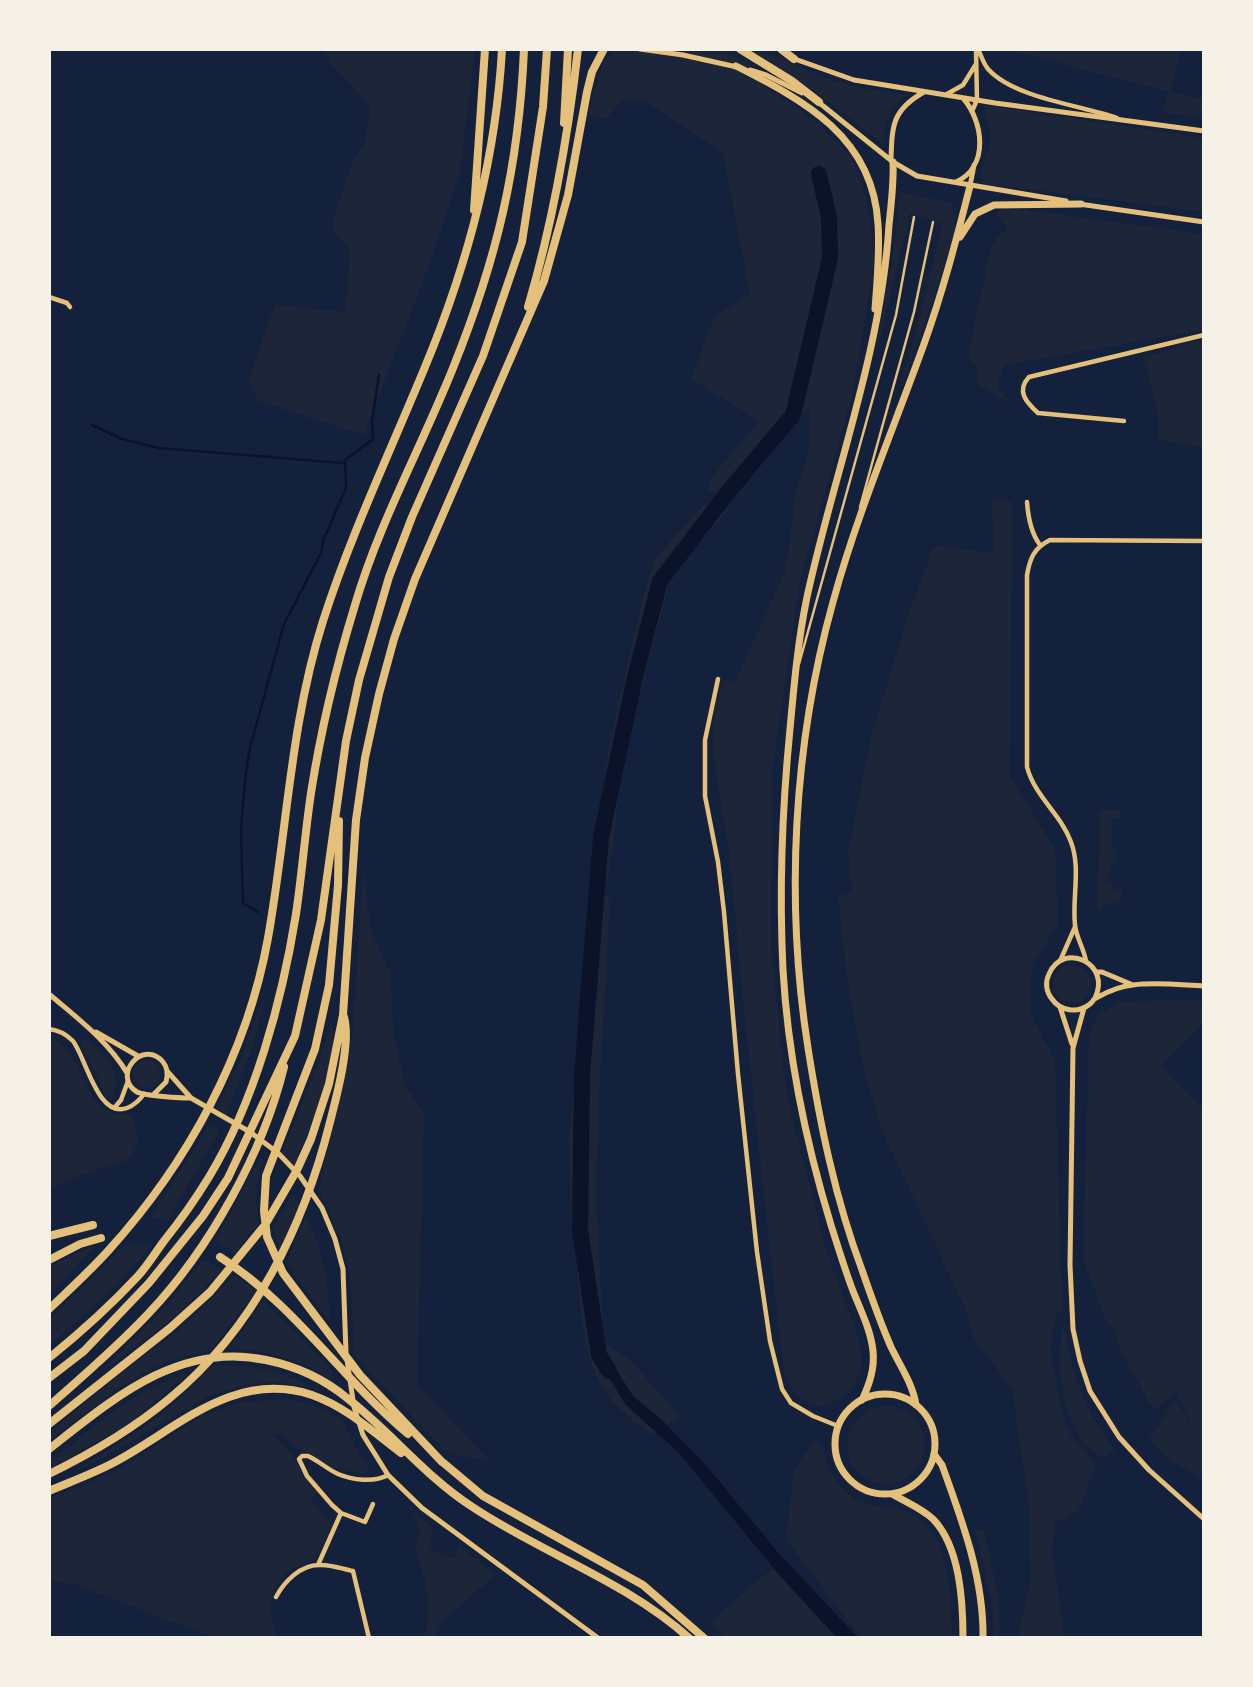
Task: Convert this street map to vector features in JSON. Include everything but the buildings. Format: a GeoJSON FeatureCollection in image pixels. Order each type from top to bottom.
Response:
{"type":"FeatureCollection","features":[{"type":"Feature","properties":{"kind":"highway"},"geometry":{"type":"LineString","coordinates":[[473,225],[485,49]]}},
{"type":"Feature","properties":{"kind":"highway"},"geometry":{"type":"LineString","coordinates":[[49,1309],[107,1252],[174,1168],[219,1088],[242,1033],[267,942],[292,761],[304,694],[322,625],[351,542],[426,364],[459,273],[485,182],[494,136],[502,49]]}},
{"type":"Feature","properties":{"kind":"highway"},"geometry":{"type":"LineString","coordinates":[[49,1358],[73,1339],[139,1275],[210,1175],[243,1108],[274,1016],[296,916],[311,794],[327,704],[356,602],[384,522],[457,359],[500,231],[512,178],[520,118],[524,49]]}},
{"type":"Feature","properties":{"kind":"highway"},"geometry":{"type":"LineString","coordinates":[[49,1406],[132,1330],[184,1270],[213,1227],[243,1173],[277,1097],[286,1058],[306,996],[321,920],[339,790],[359,680],[389,577],[412,517],[484,356],[522,242],[543,107],[547,49]]}},
{"type":"Feature","properties":{"kind":"highway"},"geometry":{"type":"LineString","coordinates":[[562,160],[568,49]]}},
{"type":"Feature","properties":{"kind":"highway"},"geometry":{"type":"LineString","coordinates":[[518,340],[549,231],[571,109],[578,49]]}},
{"type":"Feature","properties":{"kind":"highway"},"geometry":{"type":"LineString","coordinates":[[49,1423],[170,1328],[210,1292],[251,1245],[297,1170],[320,1113],[335,1062],[343,1014],[356,820],[365,758],[394,639],[415,579],[544,281],[568,195],[592,72],[604,49]]}},
{"type":"Feature","properties":{"kind":"highway"},"geometry":{"type":"LineString","coordinates":[[740,49],[792,81],[819,102]]}},
{"type":"Feature","properties":{"kind":"highway"},"geometry":{"type":"LineString","coordinates":[[781,49],[794,59]]}},
{"type":"Feature","properties":{"kind":"highway"},"geometry":{"type":"LineString","coordinates":[[339,790],[338,885],[329,985],[315,1049],[266,1176],[264,1211],[267,1237],[283,1273],[360,1376],[442,1462]]}},
{"type":"Feature","properties":{"kind":"highway"},"geometry":{"type":"LineString","coordinates":[[49,1474],[128,1430],[186,1384],[245,1316],[286,1247],[302,1212],[321,1155],[338,1091],[347,1029],[343,1014]]}},
{"type":"Feature","properties":{"kind":"highway"},"geometry":{"type":"LineString","coordinates":[[49,1378],[83,1351],[149,1283],[203,1216],[228,1178],[286,1058]]}},
{"type":"Feature","properties":{"kind":"highway"},"geometry":{"type":"LineString","coordinates":[[49,1236],[93,1225]]}},
{"type":"Feature","properties":{"kind":"highway"},"geometry":{"type":"LineString","coordinates":[[49,1260],[80,1244],[101,1238]]}},
{"type":"Feature","properties":{"kind":"highway"},"geometry":{"type":"LineString","coordinates":[[220,1257],[248,1275],[387,1416],[483,1496],[643,1585],[704,1638]]}},
{"type":"Feature","properties":{"kind":"highway"},"geometry":{"type":"LineString","coordinates":[[49,1449],[125,1391],[161,1371],[193,1360],[225,1356],[242,1356],[283,1364],[322,1381],[346,1396],[460,1499],[489,1518],[636,1599],[670,1621],[689,1638]]}},
{"type":"Feature","properties":{"kind":"highway"},"geometry":{"type":"LineString","coordinates":[[49,1490],[112,1464],[216,1400],[270,1390],[311,1395],[339,1407],[421,1466]]}},
{"type":"Feature","properties":{"kind":"main road"},"geometry":{"type":"LineString","coordinates":[[736,66],[790,94],[815,111],[835,127],[864,167],[873,193],[878,222],[879,256],[874,327]]}},
{"type":"Feature","properties":{"kind":"main road"},"geometry":{"type":"LineString","coordinates":[[862,1400],[870,1383],[873,1351],[870,1336],[830,1223],[796,1077],[783,973],[781,831],[794,683],[807,596],[850,433],[881,300],[888,244],[892,161]]}},
{"type":"Feature","properties":{"kind":"main road"},"geometry":{"type":"LineString","coordinates":[[916,1405],[914,1393],[891,1347],[860,1265],[839,1198],[818,1109],[801,995],[796,919],[796,862],[806,731],[832,603],[850,544],[921,353],[958,241],[970,186]]}},
{"type":"Feature","properties":{"kind":"main road"},"geometry":{"type":"LineString","coordinates":[[958,241],[975,214],[994,205],[1081,204]]}},
{"type":"Feature","properties":{"kind":"main road"},"geometry":{"type":"LineString","coordinates":[[875,1395],[903,1398],[916,1405],[932,1427],[934,1440],[934,1454],[929,1468],[919,1480],[907,1489],[892,1494],[877,1494],[851,1481],[836,1455],[835,1441],[838,1426],[852,1407],[875,1395]]}},
{"type":"Feature","properties":{"kind":"main road"},"geometry":{"type":"LineString","coordinates":[[934,1454],[942,1465],[971,1554],[983,1616],[983,1638]]}},
{"type":"Feature","properties":{"kind":"main road"},"geometry":{"type":"LineString","coordinates":[[892,1494],[921,1509],[945,1536],[958,1578],[963,1638]]}},
{"type":"Feature","properties":{"kind":"street"},"geometry":{"type":"LineString","coordinates":[[640,49],[736,66],[766,75],[819,102],[892,161],[917,176],[1204,222]]}},
{"type":"Feature","properties":{"kind":"street"},"geometry":{"type":"LineString","coordinates":[[774,49],[854,80],[1121,119]]}},
{"type":"Feature","properties":{"kind":"street"},"geometry":{"type":"LineString","coordinates":[[973,109],[977,100],[977,49]]}},
{"type":"Feature","properties":{"kind":"street"},"geometry":{"type":"LineString","coordinates":[[977,49],[986,67],[1001,80],[1030,93],[1129,121],[1204,131]]}},
{"type":"Feature","properties":{"kind":"street"},"geometry":{"type":"LineString","coordinates":[[946,95],[963,85],[971,76],[976,63]]}},
{"type":"Feature","properties":{"kind":"street"},"geometry":{"type":"LineString","coordinates":[[892,161],[891,137],[894,120],[906,104],[924,92]]}},
{"type":"Feature","properties":{"kind":"street"},"geometry":{"type":"LineString","coordinates":[[964,98],[973,109],[981,139],[970,186]]}},
{"type":"Feature","properties":{"kind":"street"},"geometry":{"type":"LineString","coordinates":[[956,182],[974,165]]}},
{"type":"Feature","properties":{"kind":"street"},"geometry":{"type":"LineString","coordinates":[[49,297],[71,307]]}},
{"type":"Feature","properties":{"kind":"street"},"geometry":{"type":"LineString","coordinates":[[1124,421],[1038,413],[1028,405],[1022,394],[1023,383],[1029,377],[1204,335]]}},
{"type":"Feature","properties":{"kind":"street"},"geometry":{"type":"LineString","coordinates":[[1027,502],[1028,517],[1036,541],[1040,545]]}},
{"type":"Feature","properties":{"kind":"street"},"geometry":{"type":"LineString","coordinates":[[1095,998],[1099,985],[1096,972],[1086,961],[1075,926],[1076,879],[1073,846],[1061,824],[1038,794],[1027,767],[1029,561],[1040,545],[1050,540],[1204,541]]}},
{"type":"Feature","properties":{"kind":"street"},"geometry":{"type":"LineString","coordinates":[[718,678],[705,740],[705,796],[721,887],[737,1074],[770,1341],[782,1389],[791,1404],[838,1426]]}},
{"type":"Feature","properties":{"kind":"street"},"geometry":{"type":"LineString","coordinates":[[1073,1048],[1060,1007],[1049,996],[1047,980],[1049,972],[1060,961],[1075,926]]}},
{"type":"Feature","properties":{"kind":"street"},"geometry":{"type":"LineString","coordinates":[[1060,961],[1078,958],[1086,961]]}},
{"type":"Feature","properties":{"kind":"street"},"geometry":{"type":"LineString","coordinates":[[1096,972],[1133,985]]}},
{"type":"Feature","properties":{"kind":"street"},"geometry":{"type":"LineString","coordinates":[[1060,1007],[1076,1010],[1084,1008],[1095,998],[1133,985],[1204,986]]}},
{"type":"Feature","properties":{"kind":"street"},"geometry":{"type":"LineString","coordinates":[[49,994],[91,1029],[116,1055],[134,1090],[144,1094],[191,1098]]}},
{"type":"Feature","properties":{"kind":"street"},"geometry":{"type":"LineString","coordinates":[[1084,1008],[1073,1048],[1070,1265],[1073,1329],[1080,1362],[1100,1409],[1119,1437],[1136,1457],[1204,1519]]}},
{"type":"Feature","properties":{"kind":"street"},"geometry":{"type":"LineString","coordinates":[[49,1029],[63,1033],[75,1044],[99,1093],[108,1105],[122,1109],[139,1102],[144,1094]]}},
{"type":"Feature","properties":{"kind":"street"},"geometry":{"type":"LineString","coordinates":[[91,1029],[138,1056]]}},
{"type":"Feature","properties":{"kind":"street"},"geometry":{"type":"LineString","coordinates":[[127,1073],[138,1056],[157,1056],[191,1098],[250,1132],[278,1153],[300,1177],[322,1208],[335,1239],[343,1269],[346,1353],[354,1407],[363,1435],[378,1462],[422,1508],[598,1638]]}},
{"type":"Feature","properties":{"kind":"street"},"geometry":{"type":"LineString","coordinates":[[154,1094],[166,1082],[167,1071]]}},
{"type":"Feature","properties":{"kind":"street"},"geometry":{"type":"LineString","coordinates":[[115,1107],[121,1100],[128,1081]]}},
{"type":"Feature","properties":{"kind":"street"},"geometry":{"type":"LineString","coordinates":[[373,1504],[365,1522],[341,1513],[307,1476],[299,1465],[300,1457],[312,1458],[339,1475],[377,1480],[388,1475]]}},
{"type":"Feature","properties":{"kind":"street"},"geometry":{"type":"LineString","coordinates":[[318,1564],[341,1513]]}},
{"type":"Feature","properties":{"kind":"street"},"geometry":{"type":"LineString","coordinates":[[276,1597],[295,1574],[318,1564],[353,1571],[369,1638]]}},
{"type":"Feature","properties":{"kind":"lane"},"geometry":{"type":"LineString","coordinates":[[794,683],[896,315],[914,217]]}},
{"type":"Feature","properties":{"kind":"lane"},"geometry":{"type":"LineString","coordinates":[[850,544],[914,312],[933,222]]}},
{"type":"Feature","properties":{"kind":"shaded area"},"geometry":{"type":"Polygon","coordinates":[[[324,49],[475,49],[460,171],[430,262],[364,435],[258,401],[249,378],[275,305],[346,312],[350,247],[335,235],[332,224],[353,160],[365,143],[371,106],[332,65],[324,49]]]}},
{"type":"Feature","properties":{"kind":"shaded area"},"geometry":{"type":"Polygon","coordinates":[[[619,49],[716,49],[748,63],[765,87],[813,119],[851,157],[865,194],[873,243],[873,268],[852,395],[799,584],[772,772],[771,945],[784,1076],[792,1120],[828,1256],[861,1350],[861,1368],[855,1384],[834,1402],[819,1406],[802,1399],[793,1391],[784,1371],[729,851],[714,754],[716,705],[722,687],[726,679],[735,682],[786,570],[796,491],[809,451],[811,410],[807,408],[754,475],[741,483],[737,497],[708,490],[711,478],[759,421],[691,379],[714,317],[750,295],[723,152],[643,100],[622,101],[606,119],[588,115],[604,61],[619,49]]]}},
{"type":"Feature","properties":{"kind":"shaded area"},"geometry":{"type":"Polygon","coordinates":[[[747,49],[766,52],[814,74],[843,83],[908,94],[896,104],[888,116],[884,145],[801,82],[747,49]]]}},
{"type":"Feature","properties":{"kind":"shaded area"},"geometry":{"type":"Polygon","coordinates":[[[1006,49],[1181,49],[1171,92],[1204,99],[1204,118],[1161,112],[1170,92],[1006,49]]]}},
{"type":"Feature","properties":{"kind":"shaded area"},"geometry":{"type":"Polygon","coordinates":[[[983,105],[1204,138],[1204,212],[982,183],[981,174],[990,140],[983,105]]]}},
{"type":"Feature","properties":{"kind":"shaded area"},"geometry":{"type":"Polygon","coordinates":[[[900,192],[952,203],[955,232],[897,399],[928,287],[942,223],[910,213],[873,366],[892,261],[900,192]]]}},
{"type":"Feature","properties":{"kind":"shaded area"},"geometry":{"type":"Polygon","coordinates":[[[1010,208],[1204,234],[1204,330],[1004,365],[999,378],[999,390],[1012,403],[978,385],[977,369],[968,354],[991,248],[999,235],[1008,228],[997,217],[999,210],[1010,208]]]}},
{"type":"Feature","properties":{"kind":"shaded area"},"geometry":{"type":"Polygon","coordinates":[[[1204,339],[1204,448],[1158,439],[1157,408],[1143,358],[1204,339]]]}},
{"type":"Feature","properties":{"kind":"shaded area"},"geometry":{"type":"Polygon","coordinates":[[[992,499],[1012,502],[1010,777],[1055,849],[1058,924],[1032,965],[1030,1012],[1055,1061],[1062,1311],[1056,1313],[1050,1348],[1065,1425],[1095,1467],[1078,1511],[1055,1522],[1052,1549],[1064,1638],[1017,1638],[1030,1583],[1029,1505],[1012,1389],[974,1339],[966,1310],[882,1130],[864,1071],[847,976],[838,897],[852,892],[848,853],[872,734],[909,613],[934,546],[994,553],[992,499]]]}},
{"type":"Feature","properties":{"kind":"shaded area"},"geometry":{"type":"Polygon","coordinates":[[[703,506],[728,511],[673,573],[619,778],[616,822],[607,881],[591,881],[609,747],[643,597],[655,558],[703,506]]]}},
{"type":"Feature","properties":{"kind":"shaded area"},"geometry":{"type":"Polygon","coordinates":[[[1100,810],[1120,810],[1120,818],[1112,819],[1112,850],[1115,850],[1115,862],[1109,862],[1110,876],[1107,881],[1112,882],[1115,890],[1121,890],[1122,899],[1098,909],[1100,810]]]}},
{"type":"Feature","properties":{"kind":"shaded area"},"geometry":{"type":"Polygon","coordinates":[[[363,869],[371,931],[390,973],[394,1038],[405,1085],[424,1113],[417,1385],[491,1462],[457,1455],[443,1449],[355,1356],[350,1275],[341,1240],[319,1189],[353,1031],[363,869]]]}},
{"type":"Feature","properties":{"kind":"shaded area"},"geometry":{"type":"Polygon","coordinates":[[[590,896],[607,896],[610,902],[598,1112],[596,1201],[604,1342],[632,1362],[680,1416],[651,1435],[617,1406],[601,1385],[593,1368],[580,1307],[575,1224],[571,1220],[569,1139],[590,896]]]}},
{"type":"Feature","properties":{"kind":"shaded area"},"geometry":{"type":"Polygon","coordinates":[[[1072,965],[1085,971],[1091,984],[1085,997],[1072,1003],[1059,997],[1053,984],[1059,971],[1072,965]]]}},
{"type":"Feature","properties":{"kind":"shaded area"},"geometry":{"type":"Polygon","coordinates":[[[267,987],[253,1045],[226,1115],[217,1109],[241,1058],[267,987]]]}},
{"type":"Feature","properties":{"kind":"shaded area"},"geometry":{"type":"Polygon","coordinates":[[[1204,1000],[1204,1022],[1160,1066],[1204,1110],[1204,1482],[1169,1460],[1149,1439],[1176,1400],[1193,1428],[1176,1392],[1154,1410],[1122,1354],[1114,1329],[1106,1320],[1083,1260],[1089,1038],[1097,1015],[1124,1001],[1204,1000]]]}},
{"type":"Feature","properties":{"kind":"shaded area"},"geometry":{"type":"Polygon","coordinates":[[[332,1022],[333,1039],[327,1075],[294,1166],[281,1155],[332,1022]]]}},
{"type":"Feature","properties":{"kind":"shaded area"},"geometry":{"type":"Polygon","coordinates":[[[86,1037],[110,1063],[115,1078],[113,1096],[108,1097],[104,1092],[81,1043],[86,1037]]]}},
{"type":"Feature","properties":{"kind":"shaded area"},"geometry":{"type":"Polygon","coordinates":[[[49,1038],[60,1043],[68,1052],[87,1088],[102,1108],[113,1113],[130,1114],[136,1127],[137,1141],[133,1153],[122,1162],[49,1190],[49,1038]]]}},
{"type":"Feature","properties":{"kind":"shaded area"},"geometry":{"type":"Polygon","coordinates":[[[147,1060],[157,1064],[161,1074],[157,1084],[147,1088],[137,1084],[133,1074],[137,1064],[147,1060]]]}},
{"type":"Feature","properties":{"kind":"shaded area"},"geometry":{"type":"Polygon","coordinates":[[[210,1124],[219,1131],[168,1222],[151,1217],[210,1124]]]}},
{"type":"Feature","properties":{"kind":"shaded area"},"geometry":{"type":"Polygon","coordinates":[[[260,1158],[263,1162],[255,1190],[258,1224],[236,1253],[216,1240],[260,1158]]]}},
{"type":"Feature","properties":{"kind":"shaded area"},"geometry":{"type":"Polygon","coordinates":[[[293,1194],[300,1204],[280,1248],[273,1227],[293,1194]]]}},
{"type":"Feature","properties":{"kind":"shaded area"},"geometry":{"type":"Polygon","coordinates":[[[306,1217],[324,1268],[330,1322],[287,1261],[306,1217]]]}},
{"type":"Feature","properties":{"kind":"shaded area"},"geometry":{"type":"Polygon","coordinates":[[[126,1245],[152,1245],[118,1284],[49,1346],[49,1320],[126,1245]]]}},
{"type":"Feature","properties":{"kind":"shaded area"},"geometry":{"type":"Polygon","coordinates":[[[95,1246],[49,1295],[49,1267],[95,1246]]]}},
{"type":"Feature","properties":{"kind":"shaded area"},"geometry":{"type":"Polygon","coordinates":[[[202,1260],[223,1269],[177,1315],[99,1374],[166,1306],[202,1260]]]}},
{"type":"Feature","properties":{"kind":"shaded area"},"geometry":{"type":"Polygon","coordinates":[[[235,1275],[256,1291],[210,1351],[186,1355],[144,1373],[105,1398],[49,1441],[49,1433],[185,1325],[235,1275]]]}},
{"type":"Feature","properties":{"kind":"shaded area"},"geometry":{"type":"Polygon","coordinates":[[[263,1301],[324,1361],[332,1371],[333,1381],[283,1357],[227,1348],[241,1334],[263,1301]]]}},
{"type":"Feature","properties":{"kind":"shaded area"},"geometry":{"type":"Polygon","coordinates":[[[1064,1321],[1066,1339],[1080,1390],[1095,1421],[1115,1450],[1104,1459],[1082,1440],[1068,1412],[1060,1364],[1064,1321]]]}},
{"type":"Feature","properties":{"kind":"shaded area"},"geometry":{"type":"Polygon","coordinates":[[[598,1350],[617,1371],[633,1396],[661,1419],[705,1464],[776,1550],[858,1638],[837,1638],[781,1577],[679,1453],[625,1404],[604,1369],[598,1350]]]}},
{"type":"Feature","properties":{"kind":"shaded area"},"geometry":{"type":"Polygon","coordinates":[[[233,1365],[276,1372],[315,1388],[277,1382],[248,1384],[208,1396],[97,1461],[66,1474],[144,1427],[180,1398],[212,1366],[233,1365]]]}},
{"type":"Feature","properties":{"kind":"shaded area"},"geometry":{"type":"Polygon","coordinates":[[[190,1372],[133,1421],[49,1469],[49,1463],[115,1410],[151,1388],[190,1372]]]}},
{"type":"Feature","properties":{"kind":"shaded area"},"geometry":{"type":"Polygon","coordinates":[[[289,1399],[318,1407],[341,1418],[369,1469],[366,1473],[357,1473],[340,1469],[272,1433],[319,1492],[311,1500],[332,1525],[317,1554],[285,1575],[273,1591],[270,1609],[280,1638],[214,1638],[74,1584],[49,1581],[49,1498],[122,1467],[189,1424],[225,1407],[240,1403],[289,1399]]]}},
{"type":"Feature","properties":{"kind":"shaded area"},"geometry":{"type":"Polygon","coordinates":[[[878,1406],[894,1406],[908,1412],[919,1423],[925,1437],[925,1453],[919,1467],[908,1478],[894,1484],[878,1484],[864,1478],[853,1467],[847,1453],[847,1437],[853,1423],[864,1412],[878,1406]]]}},
{"type":"Feature","properties":{"kind":"shaded area"},"geometry":{"type":"Polygon","coordinates":[[[814,1440],[821,1444],[830,1470],[847,1493],[867,1504],[903,1511],[919,1518],[931,1530],[939,1546],[949,1583],[952,1638],[861,1638],[786,1539],[794,1470],[814,1440]]]}},
{"type":"Feature","properties":{"kind":"shaded area"},"geometry":{"type":"Polygon","coordinates":[[[413,1512],[433,1528],[428,1549],[455,1559],[458,1545],[495,1575],[442,1622],[434,1638],[424,1638],[428,1618],[427,1594],[415,1551],[420,1531],[413,1512]]]}},
{"type":"Feature","properties":{"kind":"shaded area"},"geometry":{"type":"Polygon","coordinates":[[[984,1529],[999,1601],[1000,1638],[994,1638],[991,1599],[975,1530],[984,1529]]]}},
{"type":"Feature","properties":{"kind":"shaded area"},"geometry":{"type":"Polygon","coordinates":[[[773,1568],[837,1638],[725,1638],[711,1621],[773,1568]]]}},
{"type":"Feature","properties":{"kind":"waterway"},"geometry":{"type":"LineString","coordinates":[[609,1371],[599,1355],[580,1230],[582,1075],[601,837],[635,677],[660,581],[728,492],[793,415],[830,258],[829,217],[819,174]]}},
{"type":"Feature","properties":{"kind":"waterway"},"geometry":{"type":"LineString","coordinates":[[258,912],[243,903],[241,828],[250,748],[284,624],[321,553],[323,541],[346,488],[345,460],[373,439],[372,421],[379,375]]}},
{"type":"Feature","properties":{"kind":"waterway"},"geometry":{"type":"LineString","coordinates":[[92,425],[122,439],[159,448],[343,463]]}}]}
